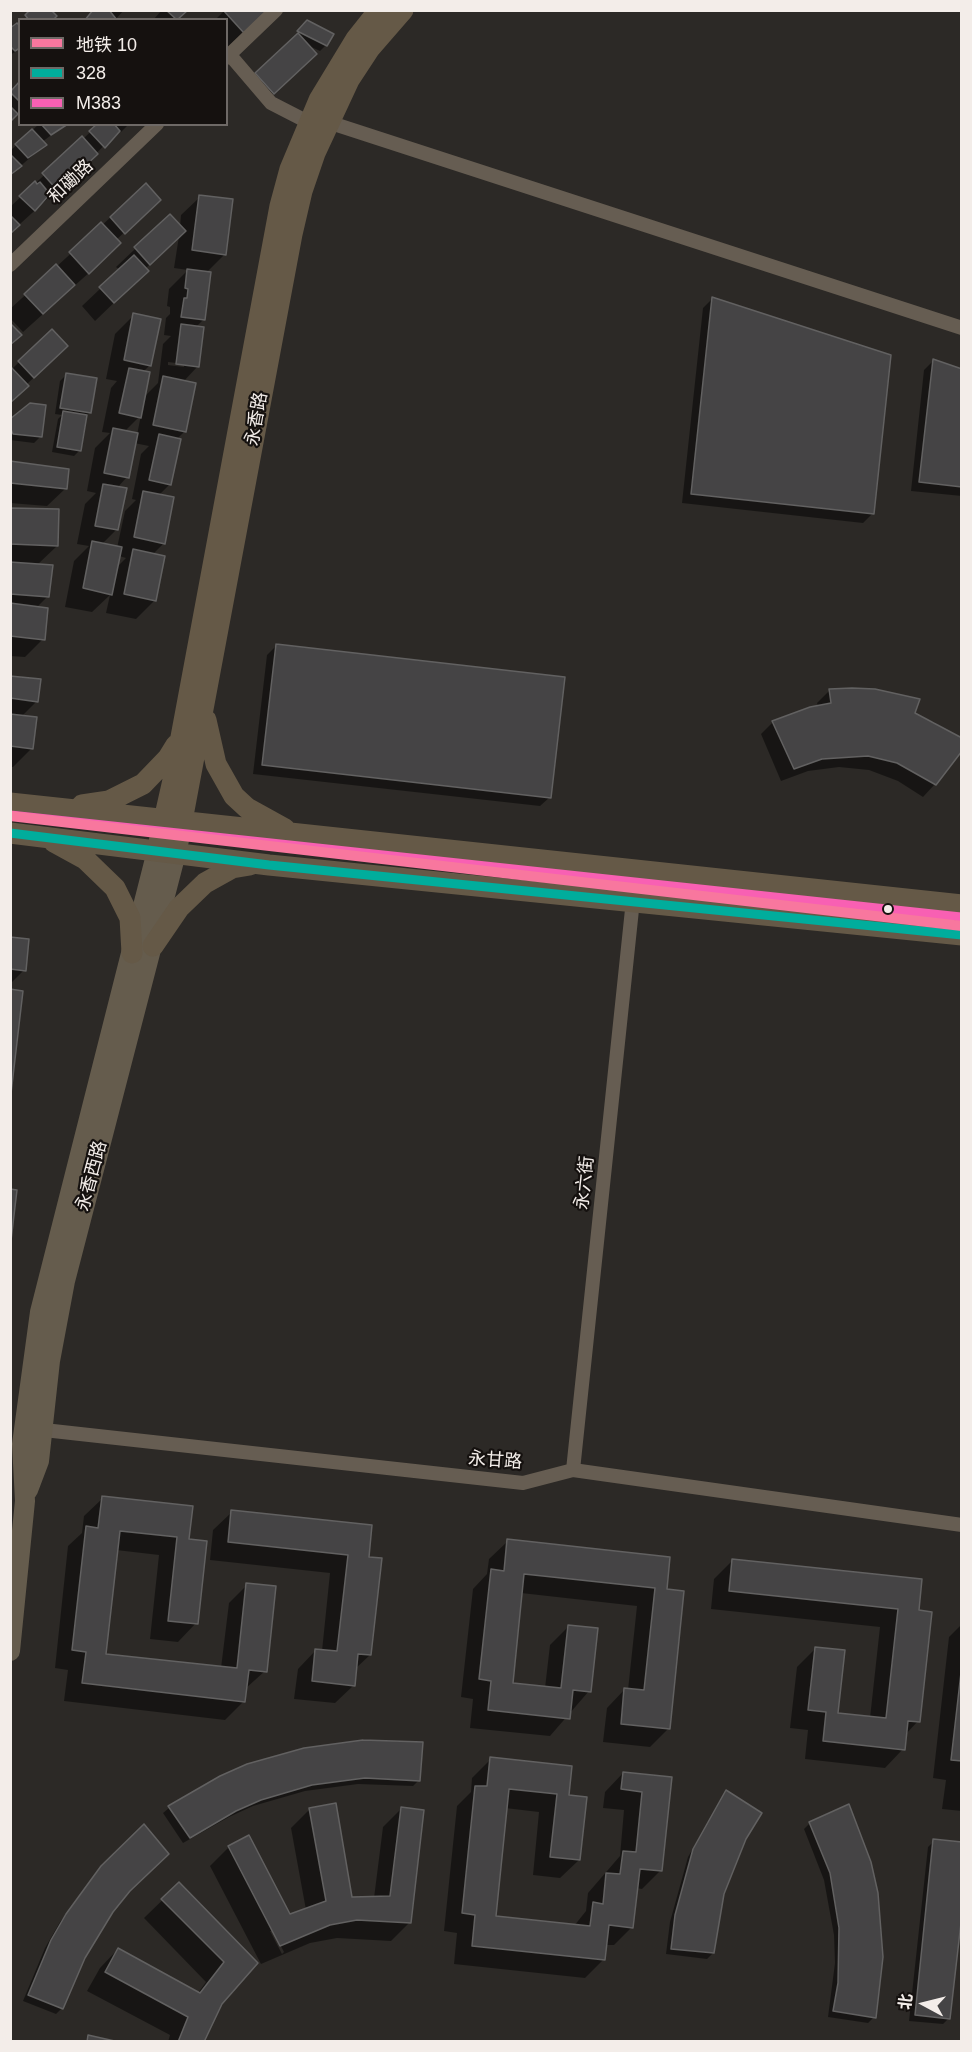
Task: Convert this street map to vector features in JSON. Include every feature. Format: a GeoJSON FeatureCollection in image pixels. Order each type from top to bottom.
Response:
{"type":"FeatureCollection","features":[{"type":"Feature","properties":{"kind":"main road","name":"永香路"},"geometry":{"type":"LineString","coordinates":[[166,852],[205,703],[292,234],[318,122],[336,69],[379,10]]}},
{"type":"Feature","properties":{"kind":"main road","name":"永香路"},"geometry":{"type":"LineString","coordinates":[[173,821],[182,728],[272,246],[290,169],[318,122],[370,48],[403,10]]}},
{"type":"Feature","properties":{"kind":"main road"},"geometry":{"type":"LineString","coordinates":[[205,703],[210,746],[223,781],[234,796],[263,818],[304,835]]}},
{"type":"Feature","properties":{"kind":"main road"},"geometry":{"type":"LineString","coordinates":[[49,808],[109,801],[143,784],[168,758],[182,728]]}},
{"type":"Feature","properties":{"kind":"main road"},"geometry":{"type":"LineString","coordinates":[[10,803],[962,905]]}},
{"type":"Feature","properties":{"kind":"main road"},"geometry":{"type":"LineString","coordinates":[[37,836],[49,808]]}},
{"type":"Feature","properties":{"kind":"main road"},"geometry":{"type":"LineString","coordinates":[[10,833],[269,865],[962,935]]}},
{"type":"Feature","properties":{"kind":"main road"},"geometry":{"type":"LineString","coordinates":[[303,868],[304,835]]}},
{"type":"Feature","properties":{"kind":"main road"},"geometry":{"type":"LineString","coordinates":[[37,836],[78,855],[115,888],[130,918],[132,953]]}},
{"type":"Feature","properties":{"kind":"main road","name":"永香西路"},"geometry":{"type":"LineString","coordinates":[[33,1428],[50,1361],[65,1281],[153,946],[166,852]]}},
{"type":"Feature","properties":{"kind":"main road","name":"永香西路"},"geometry":{"type":"LineString","coordinates":[[10,1651],[33,1428],[40,1312],[132,953],[166,852]]}},
{"type":"Feature","properties":{"kind":"main road"},"geometry":{"type":"LineString","coordinates":[[153,946],[179,908],[205,883],[232,868],[269,865]]}},
{"type":"Feature","properties":{"kind":"street"},"geometry":{"type":"LineString","coordinates":[[276,10],[228,56],[271,103],[318,122],[962,328]]}},
{"type":"Feature","properties":{"kind":"street","name":"和磡路"},"geometry":{"type":"LineString","coordinates":[[10,265],[155,126]]}},
{"type":"Feature","properties":{"kind":"street","name":"永六街"},"geometry":{"type":"LineString","coordinates":[[573,1470],[633,900]]}},
{"type":"Feature","properties":{"kind":"street","name":"永甘路"},"geometry":{"type":"LineString","coordinates":[[33,1428],[523,1483],[573,1470],[962,1525]]}},
{"type":"Feature","properties":{"kind":"building"},"geometry":{"type":"Polygon","coordinates":[[[30,10],[51,10],[57,16],[55,18],[27,18],[25,15],[30,10]]]}},
{"type":"Feature","properties":{"kind":"building"},"geometry":{"type":"Polygon","coordinates":[[[93,10],[109,10],[115,18],[87,18],[93,10]]]}},
{"type":"Feature","properties":{"kind":"building"},"geometry":{"type":"Polygon","coordinates":[[[166,10],[188,10],[179,18],[175,18],[166,10]]]}},
{"type":"Feature","properties":{"kind":"building"},"geometry":{"type":"Polygon","coordinates":[[[223,10],[268,10],[244,33],[223,10]]]}},
{"type":"Feature","properties":{"kind":"building"},"geometry":{"type":"Polygon","coordinates":[[[307,20],[334,34],[327,46],[297,31],[307,20]]]}},
{"type":"Feature","properties":{"kind":"building"},"geometry":{"type":"Polygon","coordinates":[[[18,24],[18,49],[15,51],[10,46],[10,28],[18,24]]]}},
{"type":"Feature","properties":{"kind":"building"},"geometry":{"type":"Polygon","coordinates":[[[298,33],[317,54],[274,94],[255,73],[298,33]]]}},
{"type":"Feature","properties":{"kind":"building"},"geometry":{"type":"Polygon","coordinates":[[[18,83],[18,100],[10,92],[18,83]]]}},
{"type":"Feature","properties":{"kind":"building"},"geometry":{"type":"Polygon","coordinates":[[[10,106],[18,114],[10,122],[10,106]]]}},
{"type":"Feature","properties":{"kind":"building"},"geometry":{"type":"Polygon","coordinates":[[[43,126],[65,126],[51,135],[43,126]]]}},
{"type":"Feature","properties":{"kind":"building"},"geometry":{"type":"Polygon","coordinates":[[[95,126],[116,126],[120,131],[105,148],[89,131],[95,126]]]}},
{"type":"Feature","properties":{"kind":"building"},"geometry":{"type":"Polygon","coordinates":[[[32,129],[47,145],[28,158],[15,144],[32,129]]]}},
{"type":"Feature","properties":{"kind":"building"},"geometry":{"type":"Polygon","coordinates":[[[82,136],[98,154],[58,191],[42,173],[82,136]]]}},
{"type":"Feature","properties":{"kind":"building"},"geometry":{"type":"Polygon","coordinates":[[[10,154],[22,166],[10,175],[10,154]]]}},
{"type":"Feature","properties":{"kind":"building"},"geometry":{"type":"Polygon","coordinates":[[[35,181],[37,184],[40,182],[50,194],[35,211],[19,196],[35,181]]]}},
{"type":"Feature","properties":{"kind":"building"},"geometry":{"type":"Polygon","coordinates":[[[146,183],[161,200],[125,234],[110,217],[146,183]]]}},
{"type":"Feature","properties":{"kind":"building"},"geometry":{"type":"Polygon","coordinates":[[[199,195],[233,199],[226,255],[192,250],[199,195]]]}},
{"type":"Feature","properties":{"kind":"building"},"geometry":{"type":"Polygon","coordinates":[[[170,214],[186,231],[150,265],[134,247],[170,214]]]}},
{"type":"Feature","properties":{"kind":"building"},"geometry":{"type":"Polygon","coordinates":[[[10,215],[20,225],[10,234],[10,215]]]}},
{"type":"Feature","properties":{"kind":"building"},"geometry":{"type":"Polygon","coordinates":[[[101,222],[121,243],[89,274],[69,252],[101,222]]]}},
{"type":"Feature","properties":{"kind":"building"},"geometry":{"type":"Polygon","coordinates":[[[134,255],[149,271],[114,303],[99,287],[134,255]]]}},
{"type":"Feature","properties":{"kind":"building"},"geometry":{"type":"Polygon","coordinates":[[[56,264],[75,285],[43,314],[24,294],[56,264]]]}},
{"type":"Feature","properties":{"kind":"building"},"geometry":{"type":"Polygon","coordinates":[[[187,269],[211,272],[205,320],[181,317],[184,298],[187,298],[188,289],[185,288],[187,269]]]}},
{"type":"Feature","properties":{"kind":"building"},"geometry":{"type":"Polygon","coordinates":[[[712,297],[891,355],[874,514],[691,494],[712,297]]]}},
{"type":"Feature","properties":{"kind":"building"},"geometry":{"type":"Polygon","coordinates":[[[133,313],[161,319],[151,366],[124,360],[133,313]]]}},
{"type":"Feature","properties":{"kind":"building"},"geometry":{"type":"Polygon","coordinates":[[[10,323],[22,335],[10,345],[10,323]]]}},
{"type":"Feature","properties":{"kind":"building"},"geometry":{"type":"Polygon","coordinates":[[[181,324],[204,327],[199,367],[176,364],[181,324]]]}},
{"type":"Feature","properties":{"kind":"building"},"geometry":{"type":"Polygon","coordinates":[[[52,329],[68,346],[34,378],[18,361],[52,329]]]}},
{"type":"Feature","properties":{"kind":"building"},"geometry":{"type":"Polygon","coordinates":[[[933,359],[962,369],[962,487],[919,482],[933,359]]]}},
{"type":"Feature","properties":{"kind":"building"},"geometry":{"type":"Polygon","coordinates":[[[10,366],[29,386],[10,403],[10,366]]]}},
{"type":"Feature","properties":{"kind":"building"},"geometry":{"type":"Polygon","coordinates":[[[129,368],[150,372],[141,418],[119,413],[129,368]]]}},
{"type":"Feature","properties":{"kind":"building"},"geometry":{"type":"Polygon","coordinates":[[[66,373],[97,378],[91,413],[60,408],[66,373]]]}},
{"type":"Feature","properties":{"kind":"building"},"geometry":{"type":"Polygon","coordinates":[[[163,376],[196,383],[186,432],[153,425],[163,376]]]}},
{"type":"Feature","properties":{"kind":"building"},"geometry":{"type":"Polygon","coordinates":[[[30,403],[46,405],[42,437],[13,434],[10,427],[10,419],[30,403]]]}},
{"type":"Feature","properties":{"kind":"building"},"geometry":{"type":"Polygon","coordinates":[[[63,411],[87,415],[81,451],[57,447],[63,411]]]}},
{"type":"Feature","properties":{"kind":"building"},"geometry":{"type":"Polygon","coordinates":[[[113,428],[138,433],[129,478],[104,473],[113,428]]]}},
{"type":"Feature","properties":{"kind":"building"},"geometry":{"type":"Polygon","coordinates":[[[159,434],[181,439],[171,485],[149,480],[159,434]]]}},
{"type":"Feature","properties":{"kind":"building"},"geometry":{"type":"Polygon","coordinates":[[[10,461],[69,469],[67,489],[10,483],[10,461]]]}},
{"type":"Feature","properties":{"kind":"building"},"geometry":{"type":"Polygon","coordinates":[[[103,484],[127,488],[118,530],[95,526],[103,484]]]}},
{"type":"Feature","properties":{"kind":"building"},"geometry":{"type":"Polygon","coordinates":[[[143,491],[174,497],[165,544],[134,537],[143,491]]]}},
{"type":"Feature","properties":{"kind":"building"},"geometry":{"type":"Polygon","coordinates":[[[10,508],[59,509],[58,546],[10,544],[10,508]]]}},
{"type":"Feature","properties":{"kind":"building"},"geometry":{"type":"Polygon","coordinates":[[[92,541],[122,547],[112,595],[83,588],[92,541]]]}},
{"type":"Feature","properties":{"kind":"building"},"geometry":{"type":"Polygon","coordinates":[[[133,549],[165,556],[156,601],[124,594],[133,549]]]}},
{"type":"Feature","properties":{"kind":"building"},"geometry":{"type":"Polygon","coordinates":[[[10,562],[53,565],[49,597],[10,594],[10,562]]]}},
{"type":"Feature","properties":{"kind":"building"},"geometry":{"type":"Polygon","coordinates":[[[10,603],[48,608],[45,640],[10,636],[10,603]]]}},
{"type":"Feature","properties":{"kind":"building"},"geometry":{"type":"Polygon","coordinates":[[[276,644],[565,677],[551,798],[262,765],[276,644]]]}},
{"type":"Feature","properties":{"kind":"building"},"geometry":{"type":"Polygon","coordinates":[[[10,676],[41,679],[38,702],[10,698],[10,676]]]}},
{"type":"Feature","properties":{"kind":"building"},"geometry":{"type":"Polygon","coordinates":[[[829,689],[875,689],[920,699],[915,713],[962,738],[962,751],[936,785],[897,763],[868,756],[822,759],[794,769],[772,721],[810,707],[831,703],[829,689]]]}},
{"type":"Feature","properties":{"kind":"building"},"geometry":{"type":"Polygon","coordinates":[[[10,714],[37,717],[33,749],[10,746],[10,714]]]}},
{"type":"Feature","properties":{"kind":"building"},"geometry":{"type":"Polygon","coordinates":[[[10,937],[29,939],[26,971],[10,969],[10,937]]]}},
{"type":"Feature","properties":{"kind":"building"},"geometry":{"type":"Polygon","coordinates":[[[10,989],[23,991],[10,1102],[10,989]]]}},
{"type":"Feature","properties":{"kind":"building"},"geometry":{"type":"Polygon","coordinates":[[[10,1189],[17,1190],[10,1249],[10,1189]]]}},
{"type":"Feature","properties":{"kind":"building"},"geometry":{"type":"Polygon","coordinates":[[[102,1496],[193,1506],[189,1539],[207,1541],[198,1624],[168,1621],[177,1537],[120,1531],[106,1654],[237,1668],[246,1583],[276,1586],[267,1672],[249,1670],[245,1702],[82,1683],[86,1652],[72,1650],[86,1526],[98,1528],[102,1496]]]}},
{"type":"Feature","properties":{"kind":"building"},"geometry":{"type":"Polygon","coordinates":[[[231,1510],[372,1525],[369,1557],[382,1558],[371,1655],[358,1654],[355,1686],[312,1681],[315,1649],[337,1651],[348,1555],[228,1542],[231,1510]]]}},
{"type":"Feature","properties":{"kind":"building"},"geometry":{"type":"Polygon","coordinates":[[[507,1539],[670,1557],[667,1589],[684,1591],[670,1729],[621,1724],[624,1688],[644,1690],[655,1588],[524,1574],[513,1683],[561,1688],[568,1625],[598,1628],[591,1692],[573,1690],[570,1719],[488,1710],[491,1681],[479,1679],[491,1569],[504,1571],[507,1539]]]}},
{"type":"Feature","properties":{"kind":"building"},"geometry":{"type":"Polygon","coordinates":[[[732,1559],[922,1579],[919,1610],[932,1612],[920,1722],[908,1721],[905,1750],[823,1741],[826,1712],[808,1710],[815,1647],[845,1650],[838,1713],[886,1718],[898,1609],[729,1591],[732,1559]]]}},
{"type":"Feature","properties":{"kind":"building"},"geometry":{"type":"Polygon","coordinates":[[[962,1664],[962,1761],[951,1760],[962,1664]]]}},
{"type":"Feature","properties":{"kind":"building"},"geometry":{"type":"Polygon","coordinates":[[[363,1740],[423,1742],[420,1781],[365,1778],[312,1785],[261,1800],[236,1811],[190,1838],[168,1806],[220,1776],[247,1764],[304,1748],[363,1740]]]}},
{"type":"Feature","properties":{"kind":"building"},"geometry":{"type":"Polygon","coordinates":[[[490,1757],[572,1766],[569,1795],[587,1797],[580,1860],[550,1857],[557,1794],[509,1789],[496,1916],[590,1926],[593,1902],[603,1904],[606,1873],[620,1874],[623,1851],[636,1852],[642,1792],[621,1789],[623,1772],[672,1777],[662,1871],[640,1869],[633,1928],[609,1925],[605,1960],[472,1946],[475,1915],[462,1913],[475,1786],[487,1786],[490,1757]]]}},
{"type":"Feature","properties":{"kind":"building"},"geometry":{"type":"Polygon","coordinates":[[[726,1790],[762,1813],[746,1839],[724,1894],[714,1953],[671,1949],[675,1915],[693,1849],[726,1790]]]}},
{"type":"Feature","properties":{"kind":"building"},"geometry":{"type":"Polygon","coordinates":[[[336,1803],[352,1897],[390,1896],[401,1807],[424,1810],[411,1923],[357,1920],[330,1925],[280,1946],[228,1846],[249,1835],[290,1914],[326,1901],[309,1808],[336,1803]]]}},
{"type":"Feature","properties":{"kind":"building"},"geometry":{"type":"Polygon","coordinates":[[[849,1804],[871,1862],[878,1893],[883,1957],[876,2018],[833,2011],[838,1983],[839,1928],[830,1873],[809,1822],[849,1804]]]}},
{"type":"Feature","properties":{"kind":"building"},"geometry":{"type":"Polygon","coordinates":[[[144,1824],[169,1854],[130,1891],[113,1912],[85,1958],[63,2009],[28,1995],[51,1940],[66,1914],[101,1866],[144,1824]]]}},
{"type":"Feature","properties":{"kind":"building"},"geometry":{"type":"Polygon","coordinates":[[[933,1839],[962,1842],[962,1914],[950,2019],[915,2015],[933,1839]]]}},
{"type":"Feature","properties":{"kind":"building"},"geometry":{"type":"Polygon","coordinates":[[[179,1882],[258,1963],[222,2004],[204,2042],[178,2042],[188,2017],[105,1972],[118,1948],[200,1993],[224,1962],[161,1899],[179,1882]]]}},
{"type":"Feature","properties":{"kind":"building"},"geometry":{"type":"Polygon","coordinates":[[[88,2035],[119,2042],[87,2042],[88,2035]]]}},
{"type":"Feature","properties":{"kind":"metro line","name":"10"},"geometry":{"type":"LineString","coordinates":[[10,816],[962,926]]}},
{"type":"Feature","properties":{"kind":"transit line","name":"M383"},"geometry":{"type":"LineString","coordinates":[[10,815],[961,917]]}},
{"type":"Feature","properties":{"kind":"transit line","name":"328"},"geometry":{"type":"LineString","coordinates":[[10,833],[269,865],[962,935]]}}]}
